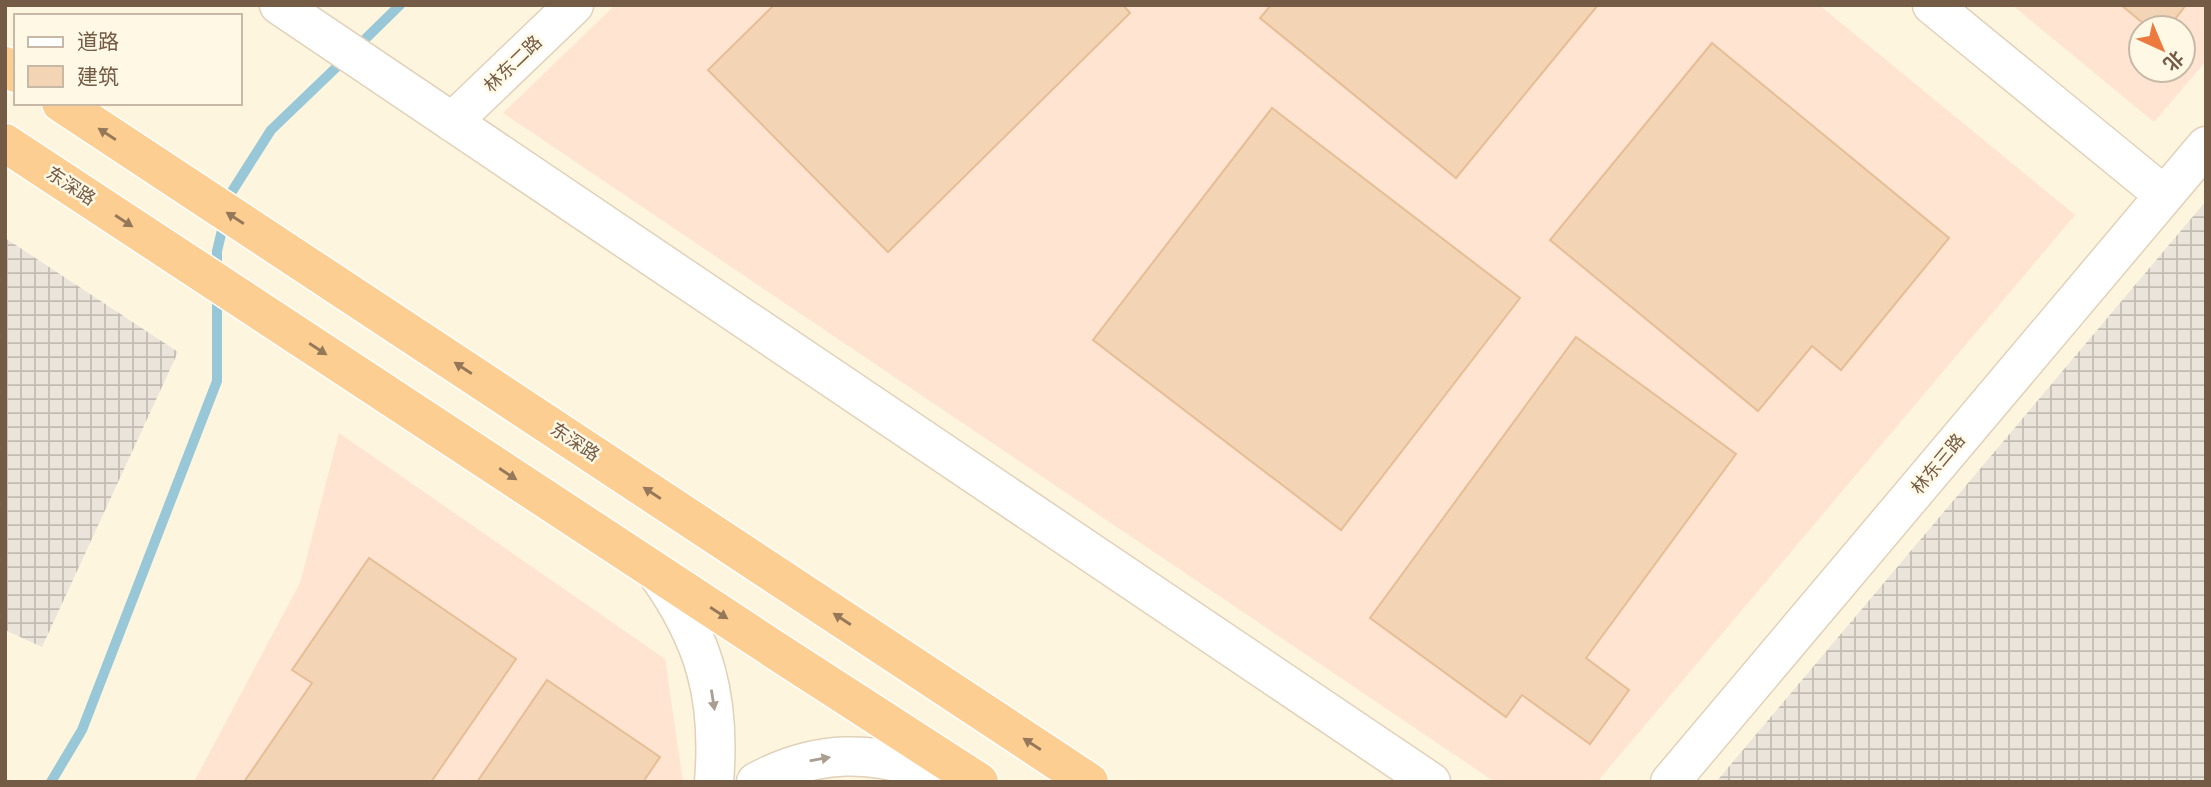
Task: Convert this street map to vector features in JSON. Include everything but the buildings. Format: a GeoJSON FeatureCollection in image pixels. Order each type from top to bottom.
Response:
{"type":"FeatureCollection","features":[{"type":"Feature","properties":{"kind":"highway","name":"东深路"},"geometry":{"type":"LineString","coordinates":[[64,105],[1089,782]]}},
{"type":"Feature","properties":{"kind":"highway","name":"东深路"},"geometry":{"type":"LineString","coordinates":[[5,143],[979,782]]}},
{"type":"Feature","properties":{"kind":"highway"},"geometry":{"type":"LineString","coordinates":[[772,648],[942,777]]}},
{"type":"Feature","properties":{"kind":"street"},"geometry":{"type":"LineString","coordinates":[[279,5],[1431,782]]}},
{"type":"Feature","properties":{"kind":"street","name":"林东二路"},"geometry":{"type":"LineString","coordinates":[[452,122],[574,5]]}},
{"type":"Feature","properties":{"kind":"street"},"geometry":{"type":"LineString","coordinates":[[1933,5],[2164,195]]}},
{"type":"Feature","properties":{"kind":"street","name":"林东三路"},"geometry":{"type":"LineString","coordinates":[[1670,782],[2206,146]]}},
{"type":"Feature","properties":{"kind":"street"},"geometry":{"type":"LineString","coordinates":[[656,572],[691,627],[703,658],[716,722],[714,782]]}},
{"type":"Feature","properties":{"kind":"street"},"geometry":{"type":"LineString","coordinates":[[756,782],[800,763],[827,757],[855,756],[882,757],[909,763],[942,777]]}},
{"type":"Feature","properties":{"kind":"shaded area"},"geometry":{"type":"Polygon","coordinates":[[[615,5],[1819,5],[2075,215],[1597,782],[1495,782],[503,113],[615,5]]]}},
{"type":"Feature","properties":{"kind":"shaded area"},"geometry":{"type":"Polygon","coordinates":[[[2012,5],[2206,5],[2206,61],[2197,72],[2197,14],[2127,14],[2127,84],[2186,84],[2154,122],[2012,5]]]}},
{"type":"Feature","properties":{"kind":"shaded area"},"geometry":{"type":"Polygon","coordinates":[[[2206,201],[2206,782],[1716,782],[2206,201]]]}},
{"type":"Feature","properties":{"kind":"shaded area"},"geometry":{"type":"Polygon","coordinates":[[[5,238],[178,352],[42,647],[5,630],[5,238]]]}},
{"type":"Feature","properties":{"kind":"shaded area"},"geometry":{"type":"Polygon","coordinates":[[[339,433],[665,659],[683,782],[194,782],[300,583],[339,433]]]}},
{"type":"Feature","properties":{"kind":"waterway"},"geometry":{"type":"LineString","coordinates":[[355,49],[400,5]]}},
{"type":"Feature","properties":{"kind":"waterway"},"geometry":{"type":"LineString","coordinates":[[229,204],[231,193],[271,130],[345,59]]}},
{"type":"Feature","properties":{"kind":"waterway"},"geometry":{"type":"LineString","coordinates":[[217,272],[217,251],[224,222]]}},
{"type":"Feature","properties":{"kind":"waterway"},"geometry":{"type":"LineString","coordinates":[[51,782],[82,730],[217,381],[217,294]]}}]}
